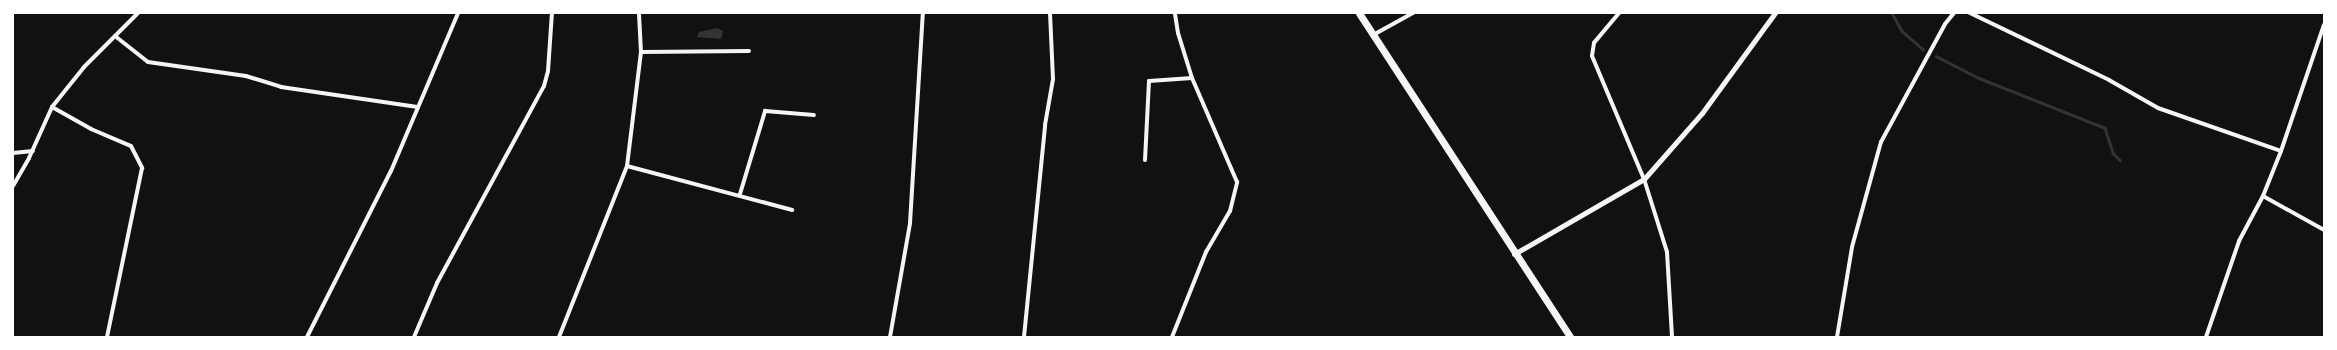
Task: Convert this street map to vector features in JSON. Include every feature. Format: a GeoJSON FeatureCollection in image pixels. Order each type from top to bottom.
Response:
{"type":"FeatureCollection","features":[{"type":"Feature","properties":{"kind":"highway"},"geometry":{"type":"LineString","coordinates":[[1359,13],[1514,254],[1570,337]]}},
{"type":"Feature","properties":{"kind":"street"},"geometry":{"type":"LineString","coordinates":[[13,186],[52,107],[84,67],[138,13]]}},
{"type":"Feature","properties":{"kind":"street"},"geometry":{"type":"LineString","coordinates":[[307,337],[391,170],[458,13]]}},
{"type":"Feature","properties":{"kind":"street"},"geometry":{"type":"LineString","coordinates":[[414,337],[437,282],[544,86],[548,70],[552,13]]}},
{"type":"Feature","properties":{"kind":"street"},"geometry":{"type":"LineString","coordinates":[[559,337],[626,166],[641,52],[639,13]]}},
{"type":"Feature","properties":{"kind":"street"},"geometry":{"type":"LineString","coordinates":[[890,337],[910,223],[923,13]]}},
{"type":"Feature","properties":{"kind":"street"},"geometry":{"type":"LineString","coordinates":[[1024,337],[1045,125],[1053,79],[1050,13]]}},
{"type":"Feature","properties":{"kind":"street"},"geometry":{"type":"LineString","coordinates":[[1172,337],[1206,252],[1230,211],[1237,182],[1192,78],[1178,33],[1175,13]]}},
{"type":"Feature","properties":{"kind":"street"},"geometry":{"type":"LineString","coordinates":[[1373,35],[1414,13]]}},
{"type":"Feature","properties":{"kind":"street"},"geometry":{"type":"LineString","coordinates":[[1619,13],[1594,43],[1592,56],[1644,179],[1667,252],[1672,337]]}},
{"type":"Feature","properties":{"kind":"street"},"geometry":{"type":"LineString","coordinates":[[1514,254],[1644,179],[1702,113],[1775,13]]}},
{"type":"Feature","properties":{"kind":"street"},"geometry":{"type":"LineString","coordinates":[[1837,337],[1852,248],[1881,142],[1946,24],[1954,13]]}},
{"type":"Feature","properties":{"kind":"street"},"geometry":{"type":"LineString","coordinates":[[1970,13],[2109,80],[2158,108],[2281,151]]}},
{"type":"Feature","properties":{"kind":"street"},"geometry":{"type":"LineString","coordinates":[[2206,337],[2238,241],[2263,196],[2281,151],[2324,25]]}},
{"type":"Feature","properties":{"kind":"street"},"geometry":{"type":"LineString","coordinates":[[115,36],[148,62],[246,76],[281,87],[418,107]]}},
{"type":"Feature","properties":{"kind":"street"},"geometry":{"type":"LineString","coordinates":[[641,52],[748,51]]}},
{"type":"Feature","properties":{"kind":"street"},"geometry":{"type":"LineString","coordinates":[[1145,160],[1149,81],[1192,78]]}},
{"type":"Feature","properties":{"kind":"street"},"geometry":{"type":"LineString","coordinates":[[52,107],[91,130],[131,146],[142,168],[107,337]]}},
{"type":"Feature","properties":{"kind":"street"},"geometry":{"type":"LineString","coordinates":[[740,194],[765,111],[814,115]]}},
{"type":"Feature","properties":{"kind":"street"},"geometry":{"type":"LineString","coordinates":[[13,153],[32,150]]}},
{"type":"Feature","properties":{"kind":"street"},"geometry":{"type":"LineString","coordinates":[[626,166],[740,194],[792,210]]}},
{"type":"Feature","properties":{"kind":"street"},"geometry":{"type":"LineString","coordinates":[[2263,196],[2324,230]]}},
{"type":"Feature","properties":{"kind":"shaded area"},"geometry":{"type":"Polygon","coordinates":[[[717,28],[723,31],[721,39],[697,37],[699,32],[717,28]]]}},
{"type":"Feature","properties":{"kind":"waterway"},"geometry":{"type":"LineString","coordinates":[[1892,13],[1902,31],[1923,49]]}},
{"type":"Feature","properties":{"kind":"waterway"},"geometry":{"type":"LineString","coordinates":[[1936,56],[1979,78],[2105,128],[2113,153],[2120,160]]}}]}
